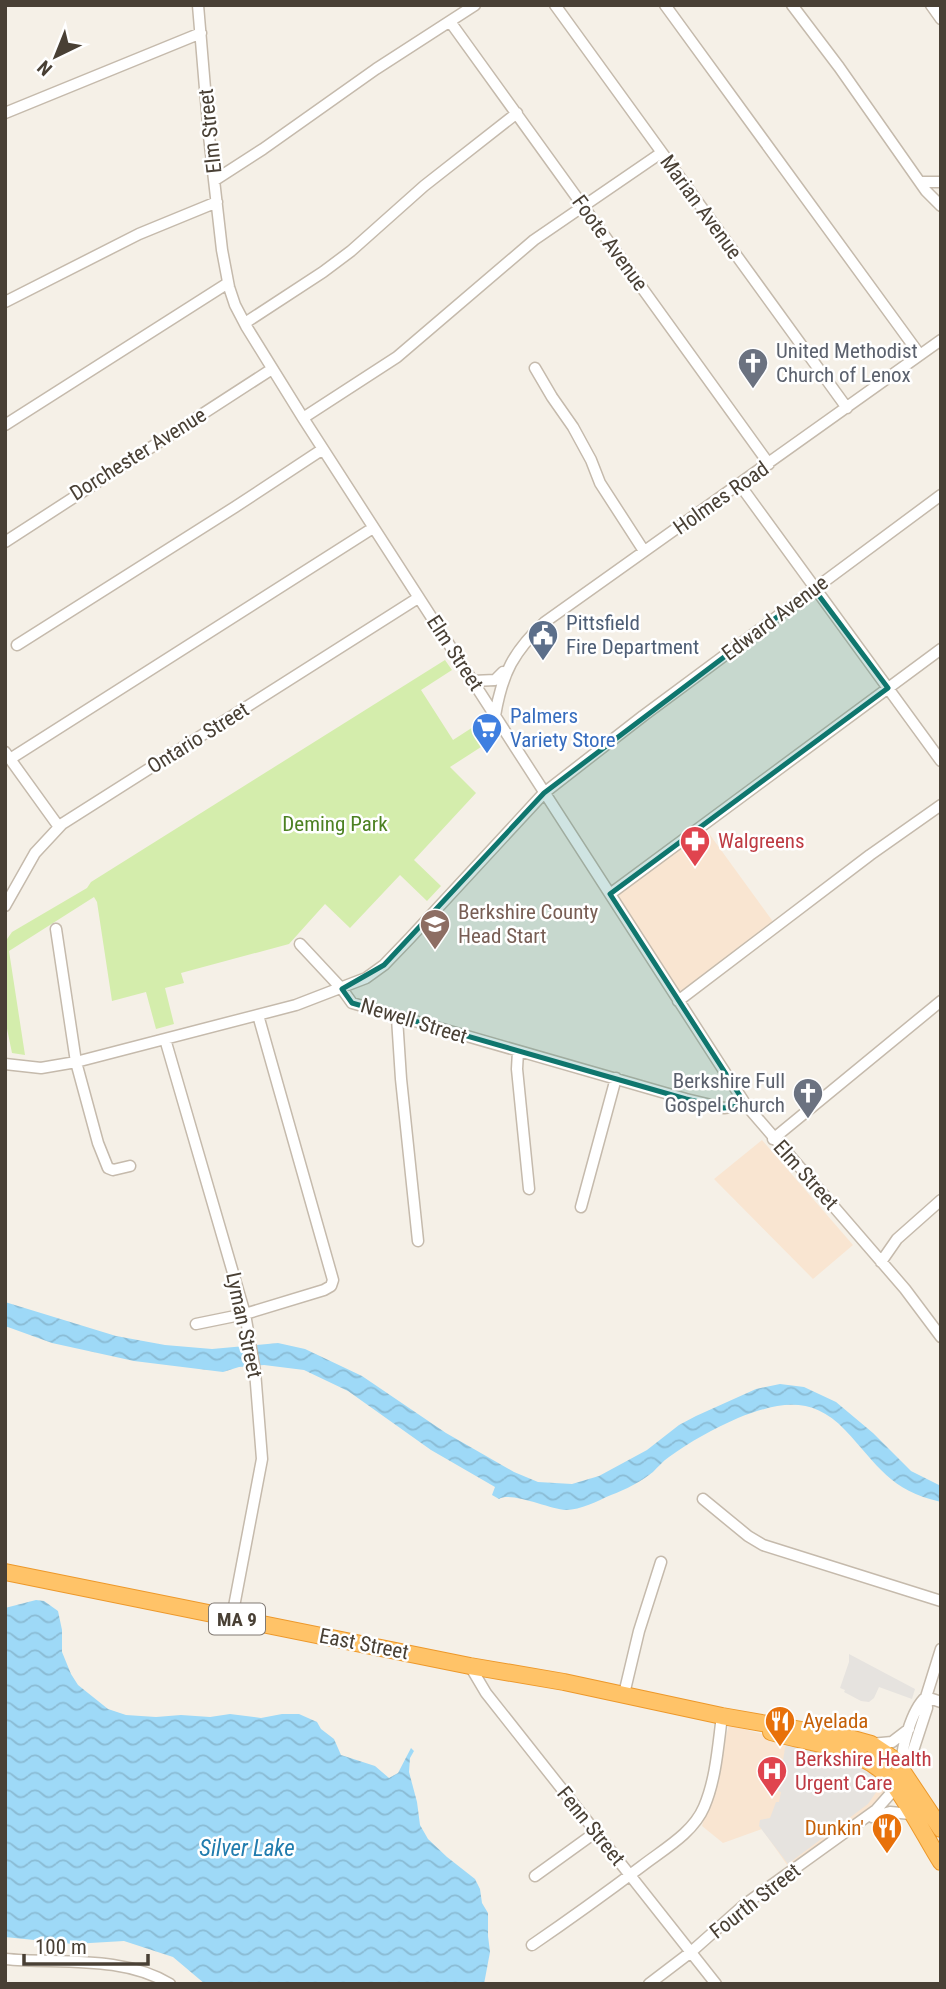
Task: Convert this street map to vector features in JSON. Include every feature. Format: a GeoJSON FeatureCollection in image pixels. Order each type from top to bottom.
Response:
{"type":"FeatureCollection","features":[{"type":"Feature","properties":{"kind":"highway","name":"East Street"},"geometry":{"type":"LineString","coordinates":[[5,1572],[872,1744],[885,1752],[902,1769],[941,1829]]}},
{"type":"Feature","properties":{"kind":"highway","name":"East Street"},"geometry":{"type":"LineString","coordinates":[[722,1716],[795,1740],[854,1755],[880,1768],[897,1788],[941,1862]]}},
{"type":"Feature","properties":{"kind":"street","name":"Elm Street"},"geometry":{"type":"LineString","coordinates":[[198,5],[217,202],[228,283],[244,323],[373,528],[746,1105],[881,1262],[941,1337]]}},
{"type":"Feature","properties":{"kind":"street"},"geometry":{"type":"LineString","coordinates":[[215,180],[376,69],[475,5]]}},
{"type":"Feature","properties":{"kind":"street","name":"Marian Avenue"},"geometry":{"type":"LineString","coordinates":[[555,5],[847,408]]}},
{"type":"Feature","properties":{"kind":"street"},"geometry":{"type":"LineString","coordinates":[[665,5],[920,355]]}},
{"type":"Feature","properties":{"kind":"street"},"geometry":{"type":"LineString","coordinates":[[792,5],[920,182],[941,206]]}},
{"type":"Feature","properties":{"kind":"street"},"geometry":{"type":"LineString","coordinates":[[931,5],[941,19]]}},
{"type":"Feature","properties":{"kind":"street","name":"Foote Avenue"},"geometry":{"type":"LineString","coordinates":[[451,23],[769,464]]}},
{"type":"Feature","properties":{"kind":"street"},"geometry":{"type":"LineString","coordinates":[[5,113],[201,33]]}},
{"type":"Feature","properties":{"kind":"street"},"geometry":{"type":"LineString","coordinates":[[244,323],[332,265],[433,178],[517,113]]}},
{"type":"Feature","properties":{"kind":"street"},"geometry":{"type":"LineString","coordinates":[[303,418],[397,357],[534,240],[661,153]]}},
{"type":"Feature","properties":{"kind":"street"},"geometry":{"type":"LineString","coordinates":[[920,182],[941,182]]}},
{"type":"Feature","properties":{"kind":"street"},"geometry":{"type":"LineString","coordinates":[[5,302],[139,234],[217,202]]}},
{"type":"Feature","properties":{"kind":"street"},"geometry":{"type":"LineString","coordinates":[[5,425],[228,283]]}},
{"type":"Feature","properties":{"kind":"street","name":"Holmes Road"},"geometry":{"type":"LineString","coordinates":[[495,716],[497,694],[510,665],[523,642],[545,622],[941,340]]}},
{"type":"Feature","properties":{"kind":"street"},"geometry":{"type":"LineString","coordinates":[[536,368],[592,460],[600,483],[644,551]]}},
{"type":"Feature","properties":{"kind":"street","name":"Dorchester Avenue"},"geometry":{"type":"LineString","coordinates":[[5,542],[272,369]]}},
{"type":"Feature","properties":{"kind":"street"},"geometry":{"type":"LineString","coordinates":[[18,645],[323,449]]}},
{"type":"Feature","properties":{"kind":"street"},"geometry":{"type":"LineString","coordinates":[[740,485],[941,761]]}},
{"type":"Feature","properties":{"kind":"street","name":"Edward Avenue"},"geometry":{"type":"LineString","coordinates":[[342,989],[366,978],[384,965],[544,793],[643,716],[941,495]]}},
{"type":"Feature","properties":{"kind":"street"},"geometry":{"type":"LineString","coordinates":[[59,827],[8,756],[373,528]]}},
{"type":"Feature","properties":{"kind":"street","name":"Ontario Street"},"geometry":{"type":"LineString","coordinates":[[5,906],[35,853],[59,827],[418,598]]}},
{"type":"Feature","properties":{"kind":"street"},"geometry":{"type":"LineString","coordinates":[[610,894],[941,649]]}},
{"type":"Feature","properties":{"kind":"street","name":"Holmes Road"},"geometry":{"type":"LineString","coordinates":[[473,681],[495,680],[510,665]]}},
{"type":"Feature","properties":{"kind":"street"},"geometry":{"type":"LineString","coordinates":[[678,1001],[870,855],[941,805]]}},
{"type":"Feature","properties":{"kind":"street"},"geometry":{"type":"LineString","coordinates":[[56,929],[76,1062],[105,1163],[113,1170],[130,1166]]}},
{"type":"Feature","properties":{"kind":"street"},"geometry":{"type":"LineString","coordinates":[[300,944],[342,989]]}},
{"type":"Feature","properties":{"kind":"street","name":"Newell Street"},"geometry":{"type":"LineString","coordinates":[[5,1065],[41,1068],[76,1062],[258,1015],[342,989],[352,1003],[397,1018],[724,1108],[746,1105]]}},
{"type":"Feature","properties":{"kind":"street"},"geometry":{"type":"LineString","coordinates":[[773,1139],[941,1001]]}},
{"type":"Feature","properties":{"kind":"street"},"geometry":{"type":"LineString","coordinates":[[196,1324],[245,1314],[330,1287],[333,1280],[258,1015]]}},
{"type":"Feature","properties":{"kind":"street"},"geometry":{"type":"LineString","coordinates":[[397,1018],[418,1241]]}},
{"type":"Feature","properties":{"kind":"street","name":"Lyman Street"},"geometry":{"type":"LineString","coordinates":[[165,1039],[245,1314],[255,1371],[262,1459],[232,1617]]}},
{"type":"Feature","properties":{"kind":"street"},"geometry":{"type":"LineString","coordinates":[[518,1051],[517,1069],[529,1189]]}},
{"type":"Feature","properties":{"kind":"street"},"geometry":{"type":"LineString","coordinates":[[581,1207],[616,1078]]}},
{"type":"Feature","properties":{"kind":"street"},"geometry":{"type":"LineString","coordinates":[[881,1262],[897,1239],[941,1200]]}},
{"type":"Feature","properties":{"kind":"street"},"geometry":{"type":"LineString","coordinates":[[703,1499],[763,1545],[941,1601]]}},
{"type":"Feature","properties":{"kind":"street"},"geometry":{"type":"LineString","coordinates":[[624,1694],[639,1631],[661,1562]]}},
{"type":"Feature","properties":{"kind":"street"},"geometry":{"type":"LineString","coordinates":[[902,1769],[912,1755],[941,1649]]}},
{"type":"Feature","properties":{"kind":"street","name":"Fenn Street"},"geometry":{"type":"LineString","coordinates":[[470,1666],[486,1693],[716,1984]]}},
{"type":"Feature","properties":{"kind":"street"},"geometry":{"type":"LineString","coordinates":[[926,1697],[941,1702]]}},
{"type":"Feature","properties":{"kind":"street"},"geometry":{"type":"LineString","coordinates":[[897,1788],[902,1769],[901,1756],[919,1704],[926,1697]]}},
{"type":"Feature","properties":{"kind":"street"},"geometry":{"type":"LineString","coordinates":[[532,1945],[631,1876],[693,1825],[703,1809],[717,1752],[722,1716]]}},
{"type":"Feature","properties":{"kind":"street"},"geometry":{"type":"LineString","coordinates":[[872,1744],[892,1742],[911,1727]]}},
{"type":"Feature","properties":{"kind":"street","name":"Fourth Street"},"geometry":{"type":"LineString","coordinates":[[651,1983],[744,1905],[863,1820],[897,1788]]}},
{"type":"Feature","properties":{"kind":"street","name":"Fourth Street"},"geometry":{"type":"LineString","coordinates":[[863,1820],[890,1812],[911,1814]]}},
{"type":"Feature","properties":{"kind":"street"},"geometry":{"type":"LineString","coordinates":[[535,1876],[596,1832]]}},
{"type":"Feature","properties":{"kind":"street"},"geometry":{"type":"LineString","coordinates":[[5,1959],[118,1966],[148,1973],[170,1984]]}},
{"type":"Feature","properties":{"kind":"highlighted area"},"geometry":{"type":"Polygon","coordinates":[[[814,589],[888,688],[610,894],[746,1105],[724,1108],[686,1099],[352,1003],[342,989],[384,965],[544,793],[814,589]]]}},
{"type":"Feature","properties":{"kind":"shaded area"},"geometry":{"type":"Polygon","coordinates":[[[705,828],[774,923],[680,994],[616,895],[705,828]]]}},
{"type":"Feature","properties":{"kind":"shaded area"},"geometry":{"type":"Polygon","coordinates":[[[762,1140],[853,1245],[813,1279],[714,1179],[762,1140]]]}},
{"type":"Feature","properties":{"kind":"shaded area"},"geometry":{"type":"Polygon","coordinates":[[[849,1654],[915,1689],[912,1699],[879,1687],[869,1702],[844,1692],[845,1690],[840,1688],[849,1654]]]}},
{"type":"Feature","properties":{"kind":"shaded area"},"geometry":{"type":"Polygon","coordinates":[[[729,1725],[858,1760],[883,1777],[889,1792],[790,1869],[762,1829],[723,1843],[702,1826],[729,1725]]]}},
{"type":"Feature","properties":{"kind":"shaded area"},"geometry":{"type":"Polygon","coordinates":[[[786,1742],[837,1752],[878,1777],[881,1785],[868,1804],[788,1864],[759,1826],[760,1820],[770,1818],[776,1802],[779,1802],[781,1792],[778,1791],[786,1742]]]}},
{"type":"Feature","properties":{"kind":"green space","name":"Deming Park"},"geometry":{"type":"Polygon","coordinates":[[[445,660],[452,670],[421,690],[453,740],[484,720],[495,738],[450,767],[476,793],[414,860],[441,886],[427,901],[400,875],[350,928],[325,904],[289,944],[181,973],[184,983],[165,988],[174,1024],[156,1029],[146,992],[112,1001],[97,902],[94,897],[9,951],[25,1055],[12,1053],[5,1019],[5,942],[12,932],[87,888],[91,882],[445,660]]]}},
{"type":"Feature","properties":{"kind":"water"},"geometry":{"type":"Polygon","coordinates":[[[5,1302],[116,1336],[165,1345],[212,1349],[278,1343],[305,1349],[362,1376],[446,1433],[514,1472],[538,1482],[572,1484],[599,1476],[647,1450],[679,1425],[756,1389],[780,1384],[804,1387],[836,1402],[873,1433],[911,1471],[941,1486],[941,1502],[909,1491],[886,1475],[833,1419],[820,1411],[795,1405],[767,1408],[720,1426],[677,1451],[639,1482],[583,1507],[566,1510],[512,1497],[499,1499],[492,1495],[495,1487],[431,1450],[348,1391],[304,1370],[264,1365],[239,1367],[223,1372],[134,1361],[52,1343],[5,1326],[5,1302]]]}},
{"type":"Feature","properties":{"kind":"water","name":"Silver Lake"},"geometry":{"type":"Polygon","coordinates":[[[36,1600],[44,1601],[58,1611],[62,1630],[62,1652],[71,1674],[78,1685],[108,1709],[126,1715],[156,1717],[210,1717],[230,1714],[261,1718],[299,1714],[317,1722],[321,1729],[334,1739],[341,1755],[375,1766],[389,1778],[398,1773],[411,1748],[414,1751],[410,1758],[409,1772],[420,1825],[428,1839],[475,1879],[488,1913],[490,1952],[484,1984],[205,1984],[173,1957],[124,1941],[73,1944],[5,1937],[5,1608],[36,1600]]]}},
{"type":"Feature","properties":{"kind":"place","name":"United Methodist Church of Lenox"},"geometry":{"type":"Point","coordinates":[753,390]}},
{"type":"Feature","properties":{"kind":"place","name":"Pittsfield Fire Department"},"geometry":{"type":"Point","coordinates":[543,662]}},
{"type":"Feature","properties":{"kind":"place","name":"Palmers Variety Store"},"geometry":{"type":"Point","coordinates":[487,755]}},
{"type":"Feature","properties":{"kind":"place","name":"Walgreens"},"geometry":{"type":"Point","coordinates":[695,868]}},
{"type":"Feature","properties":{"kind":"place","name":"Berkshire County Head Start"},"geometry":{"type":"Point","coordinates":[435,951]}},
{"type":"Feature","properties":{"kind":"place","name":"Berkshire Full Gospel Church"},"geometry":{"type":"Point","coordinates":[808,1120]}},
{"type":"Feature","properties":{"kind":"place","name":"Ayelada"},"geometry":{"type":"Point","coordinates":[780,1748]}},
{"type":"Feature","properties":{"kind":"place","name":"Berkshire Health Urgent Care"},"geometry":{"type":"Point","coordinates":[772,1798]}},
{"type":"Feature","properties":{"kind":"place","name":"Dunkin'"},"geometry":{"type":"Point","coordinates":[887,1855]}}]}
